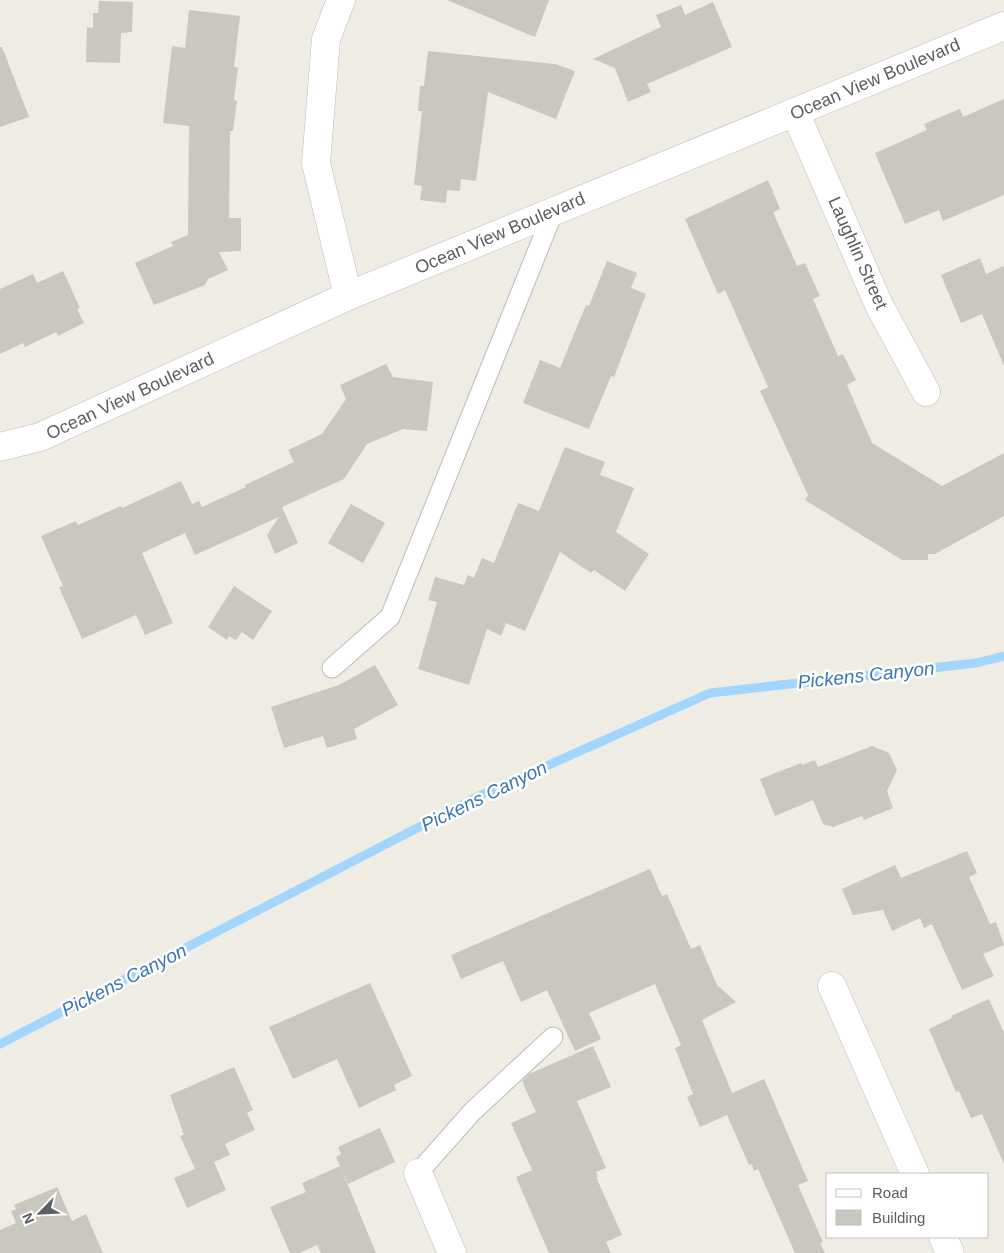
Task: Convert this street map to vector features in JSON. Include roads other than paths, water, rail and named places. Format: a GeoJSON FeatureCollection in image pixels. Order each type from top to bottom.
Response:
{"type":"FeatureCollection","features":[{"type":"Feature","properties":{"kind":"street"},"geometry":{"type":"LineString","coordinates":[[341,0],[326,39],[316,163],[348,296]]}},
{"type":"Feature","properties":{"kind":"street","name":"Ocean View Boulevard"},"geometry":{"type":"LineString","coordinates":[[0,447],[40,437],[348,296],[1004,26]]}},
{"type":"Feature","properties":{"kind":"street","name":"Laughlin Street"},"geometry":{"type":"LineString","coordinates":[[795,112],[880,305],[926,392]]}},
{"type":"Feature","properties":{"kind":"street"},"geometry":{"type":"LineString","coordinates":[[832,986],[915,1173]]}},
{"type":"Feature","properties":{"kind":"street"},"geometry":{"type":"LineString","coordinates":[[418,1173],[452,1253]]}},
{"type":"Feature","properties":{"kind":"street"},"geometry":{"type":"LineString","coordinates":[[943,1238],[950,1253]]}},
{"type":"Feature","properties":{"kind":"lane"},"geometry":{"type":"LineString","coordinates":[[332,668],[390,616],[554,210]]}},
{"type":"Feature","properties":{"kind":"lane"},"geometry":{"type":"LineString","coordinates":[[418,1173],[472,1112],[553,1037]]}},
{"type":"Feature","properties":{"kind":"waterway","name":"Pickens Canyon"},"geometry":{"type":"LineString","coordinates":[[0,1044],[477,797],[710,693],[976,663],[1004,656]]}}]}
